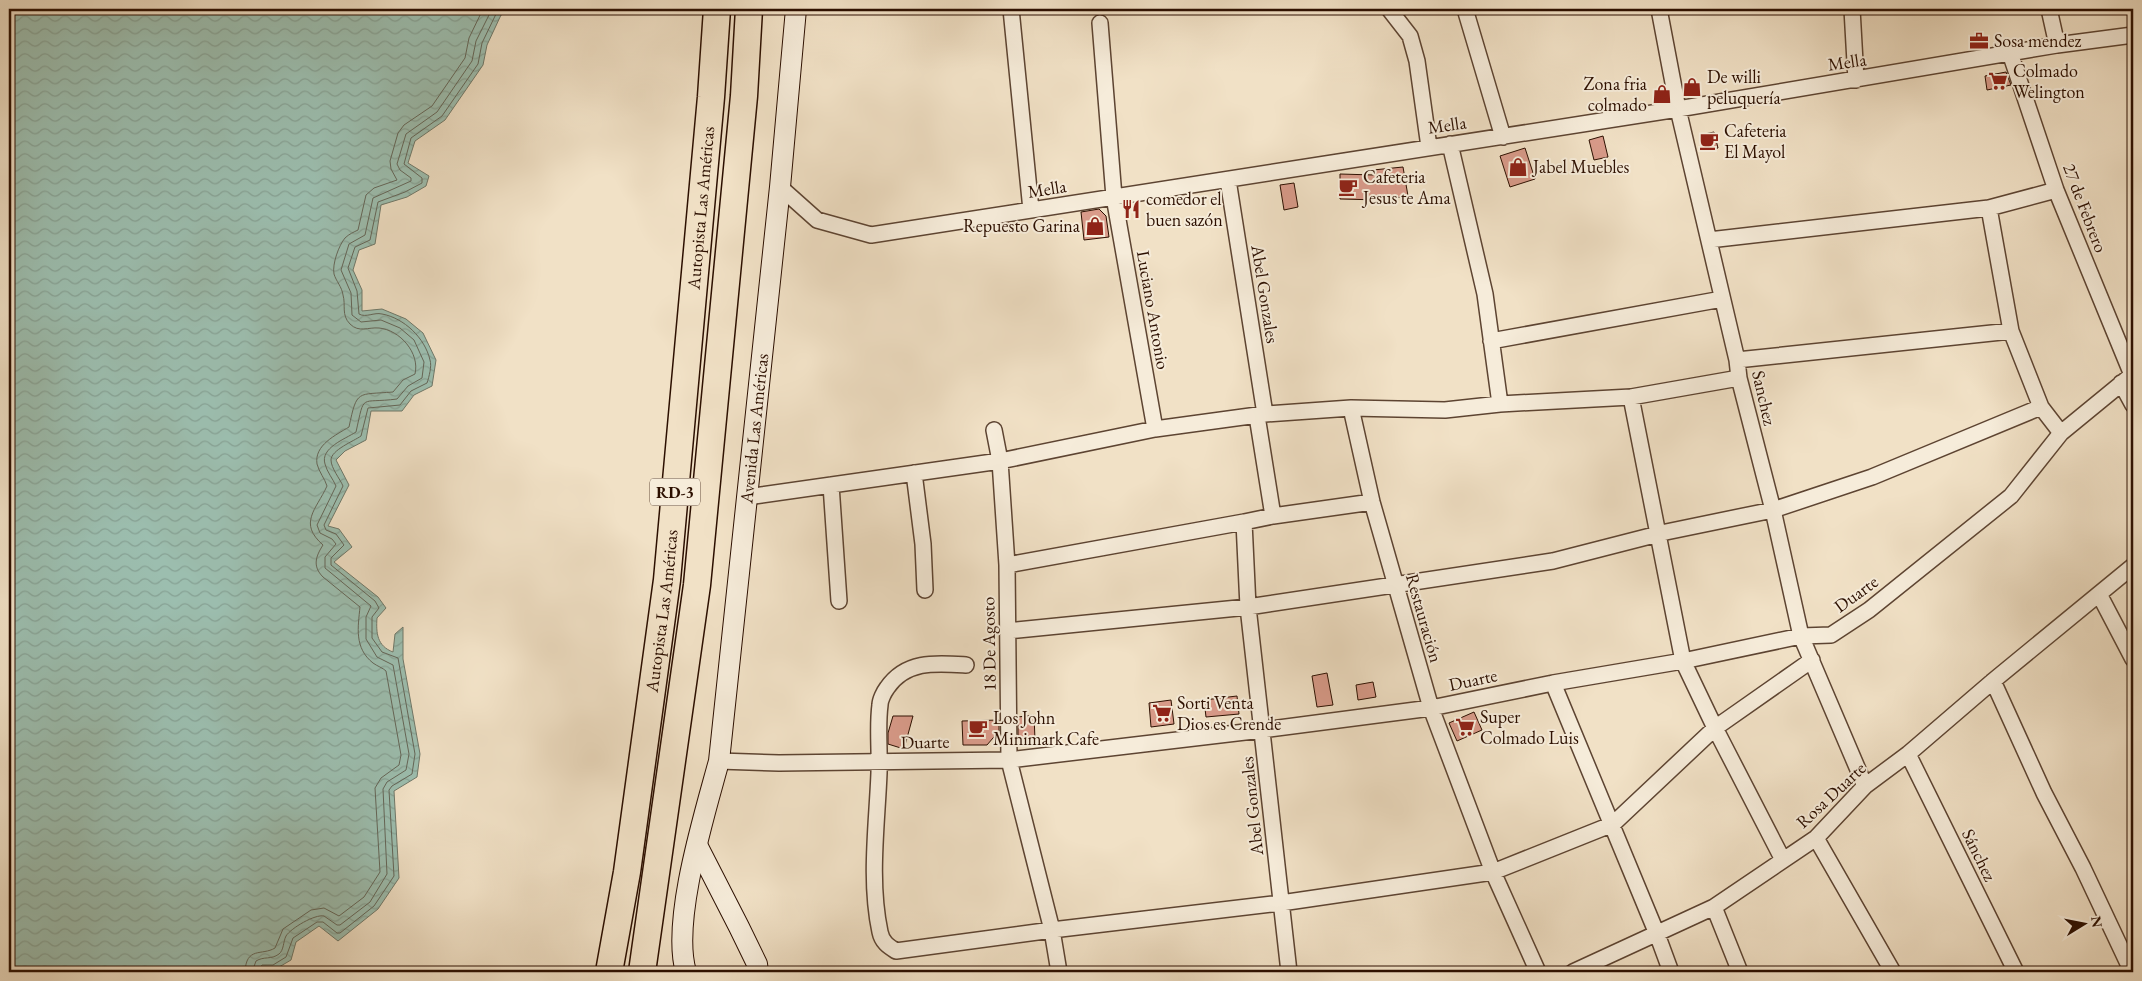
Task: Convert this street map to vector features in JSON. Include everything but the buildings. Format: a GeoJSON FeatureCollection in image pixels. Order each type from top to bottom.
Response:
{"type":"FeatureCollection","features":[{"type":"Feature","properties":{"kind":"highway","name":"Autopista Las Américas"},"geometry":{"type":"LineString","coordinates":[[610,972],[627,872],[667,580],[712,98],[717,9]]}},
{"type":"Feature","properties":{"kind":"highway","name":"Autopista Las Américas"},"geometry":{"type":"LineString","coordinates":[[642,972],[697,585],[743,106],[749,9]]}},
{"type":"Feature","properties":{"kind":"main road","name":"Avenida Las Américas"},"geometry":{"type":"LineString","coordinates":[[686,972],[682,945],[683,927],[697,845],[719,760],[780,187],[796,9]]}},
{"type":"Feature","properties":{"kind":"main road"},"geometry":{"type":"LineString","coordinates":[[697,845],[757,964],[758,972]]}},
{"type":"Feature","properties":{"kind":"street"},"geometry":{"type":"LineString","coordinates":[[1011,9],[1031,210]]}},
{"type":"Feature","properties":{"kind":"street"},"geometry":{"type":"LineString","coordinates":[[1389,9],[1410,36],[1417,61],[1429,147]]}},
{"type":"Feature","properties":{"kind":"street"},"geometry":{"type":"LineString","coordinates":[[1466,9],[1503,136]]}},
{"type":"Feature","properties":{"kind":"street","name":"Sanchez"},"geometry":{"type":"LineString","coordinates":[[1659,9],[1678,109],[1710,240],[1737,360],[1739,378],[1773,510],[1801,636],[1865,786]]}},
{"type":"Feature","properties":{"kind":"street"},"geometry":{"type":"LineString","coordinates":[[1852,9],[1856,80]]}},
{"type":"Feature","properties":{"kind":"street"},"geometry":{"type":"LineString","coordinates":[[2049,9],[2057,45]]}},
{"type":"Feature","properties":{"kind":"street","name":"Luciano Antonio"},"geometry":{"type":"LineString","coordinates":[[1100,23],[1114,197],[1155,429]]}},
{"type":"Feature","properties":{"kind":"street","name":"Mella"},"geometry":{"type":"LineString","coordinates":[[780,187],[817,220],[871,235],[1678,109],[1796,88],[1856,80],[2010,52],[2133,35]]}},
{"type":"Feature","properties":{"kind":"street","name":"27 de Febrero"},"geometry":{"type":"LineString","coordinates":[[2010,52],[2056,190],[2129,377],[2133,405]]}},
{"type":"Feature","properties":{"kind":"street"},"geometry":{"type":"LineString","coordinates":[[1450,144],[1484,294],[1500,404]]}},
{"type":"Feature","properties":{"kind":"street","name":"Abel Gonzales"},"geometry":{"type":"LineString","coordinates":[[1228,180],[1261,415],[1273,516]]}},
{"type":"Feature","properties":{"kind":"street"},"geometry":{"type":"LineString","coordinates":[[1710,240],[1989,208],[2056,190]]}},
{"type":"Feature","properties":{"kind":"street"},"geometry":{"type":"LineString","coordinates":[[1989,208],[2011,330],[2041,407],[2061,433]]}},
{"type":"Feature","properties":{"kind":"street"},"geometry":{"type":"LineString","coordinates":[[1492,341],[1722,299]]}},
{"type":"Feature","properties":{"kind":"street"},"geometry":{"type":"LineString","coordinates":[[1737,360],[2011,330]]}},
{"type":"Feature","properties":{"kind":"street","name":"Duarte"},"geometry":{"type":"LineString","coordinates":[[719,760],[779,763],[1010,760],[1431,708],[1553,683],[1683,661],[1801,636],[1831,635],[1898,587],[2012,496],[2061,433],[2129,377]]}},
{"type":"Feature","properties":{"kind":"street"},"geometry":{"type":"LineString","coordinates":[[747,496],[1000,461],[1155,429],[1261,415],[1351,408],[1445,410],[1500,404],[1631,397],[1739,378]]}},
{"type":"Feature","properties":{"kind":"street"},"geometry":{"type":"LineString","coordinates":[[1631,397],[1683,661],[1714,728],[1783,860]]}},
{"type":"Feature","properties":{"kind":"street"},"geometry":{"type":"LineString","coordinates":[[1007,631],[1248,606],[1553,561],[1657,535],[1773,510],[1872,477],[2041,407]]}},
{"type":"Feature","properties":{"kind":"street","name":"Restauración"},"geometry":{"type":"LineString","coordinates":[[1351,408],[1372,502],[1431,708],[1493,872],[1538,972]]}},
{"type":"Feature","properties":{"kind":"street","name":"18 De Agosto"},"geometry":{"type":"LineString","coordinates":[[994,430],[1000,461],[1008,565],[1007,631],[1010,760],[1052,930],[1059,972]]}},
{"type":"Feature","properties":{"kind":"street"},"geometry":{"type":"LineString","coordinates":[[914,473],[923,544],[925,590]]}},
{"type":"Feature","properties":{"kind":"street"},"geometry":{"type":"LineString","coordinates":[[831,485],[839,600]]}},
{"type":"Feature","properties":{"kind":"street"},"geometry":{"type":"LineString","coordinates":[[1008,565],[1273,516],[1372,502]]}},
{"type":"Feature","properties":{"kind":"street","name":"Abel Gonzales"},"geometry":{"type":"LineString","coordinates":[[1244,522],[1248,606],[1289,972]]}},
{"type":"Feature","properties":{"kind":"street","name":"Rosa Duarte"},"geometry":{"type":"LineString","coordinates":[[1573,972],[1714,907],[1816,838],[1865,786],[1908,754],[1993,681],[2133,566]]}},
{"type":"Feature","properties":{"kind":"street"},"geometry":{"type":"LineString","coordinates":[[2099,594],[2133,659]]}},
{"type":"Feature","properties":{"kind":"street"},"geometry":{"type":"LineString","coordinates":[[966,665],[932,663],[917,666],[900,674],[886,688],[880,703],[880,762],[874,890],[880,933],[884,944],[896,952],[1052,930],[1281,904],[1493,872],[1612,824],[1714,728],[1812,660]]}},
{"type":"Feature","properties":{"kind":"street"},"geometry":{"type":"LineString","coordinates":[[1993,681],[2044,793],[2083,868],[2132,972]]}},
{"type":"Feature","properties":{"kind":"street"},"geometry":{"type":"LineString","coordinates":[[1553,683],[1657,934],[1670,972]]}},
{"type":"Feature","properties":{"kind":"street","name":"Sánchez"},"geometry":{"type":"LineString","coordinates":[[1908,754],[2016,972]]}},
{"type":"Feature","properties":{"kind":"street"},"geometry":{"type":"LineString","coordinates":[[1816,838],[1893,972]]}},
{"type":"Feature","properties":{"kind":"street"},"geometry":{"type":"LineString","coordinates":[[1714,907],[1740,972]]}},
{"type":"Feature","properties":{"kind":"water"},"geometry":{"type":"Polygon","coordinates":[[[9,9],[518,9],[501,15],[487,45],[483,65],[445,120],[415,141],[408,163],[429,176],[426,186],[407,197],[381,205],[375,244],[359,250],[353,270],[362,290],[362,311],[382,309],[406,319],[423,333],[436,360],[432,386],[414,395],[402,411],[371,411],[366,440],[345,451],[336,460],[349,485],[328,526],[339,529],[352,547],[334,562],[378,597],[386,608],[377,618],[377,634],[381,643],[393,652],[395,634],[403,627],[403,659],[420,754],[417,777],[394,791],[399,878],[378,909],[338,941],[319,926],[296,942],[291,960],[274,970],[264,969],[263,972],[9,972],[9,9]]]}},
{"type":"Feature","properties":{"kind":"place","name":"Sosa mendez"},"geometry":{"type":"Point","coordinates":[1979,41]}},
{"type":"Feature","properties":{"kind":"place","name":"Colmado Welington"},"geometry":{"type":"Point","coordinates":[1998,81]}},
{"type":"Feature","properties":{"kind":"place","name":"De willi peluquería"},"geometry":{"type":"Point","coordinates":[1692,87]}},
{"type":"Feature","properties":{"kind":"place","name":"Zona fria colmado"},"geometry":{"type":"Point","coordinates":[1662,94]}},
{"type":"Feature","properties":{"kind":"place","name":"Cafeteria El Mayol"},"geometry":{"type":"Point","coordinates":[1709,141]}},
{"type":"Feature","properties":{"kind":"place","name":"Jabel Muebles"},"geometry":{"type":"Point","coordinates":[1518,167]}},
{"type":"Feature","properties":{"kind":"place","name":"Cafeteria Jesus te Ama"},"geometry":{"type":"Point","coordinates":[1348,187]}},
{"type":"Feature","properties":{"kind":"place","name":"comedor el buen sazón"},"geometry":{"type":"Point","coordinates":[1131,209]}},
{"type":"Feature","properties":{"kind":"place","name":"Repuesto Garina"},"geometry":{"type":"Point","coordinates":[1095,226]}},
{"type":"Feature","properties":{"kind":"place","name":"Sorti Venta Dios es Crende"},"geometry":{"type":"Point","coordinates":[1162,713]}},
{"type":"Feature","properties":{"kind":"place","name":"Super Colmado Luis"},"geometry":{"type":"Point","coordinates":[1465,727]}},
{"type":"Feature","properties":{"kind":"place","name":"Los John Minimark Cafe"},"geometry":{"type":"Point","coordinates":[978,728]}}]}
